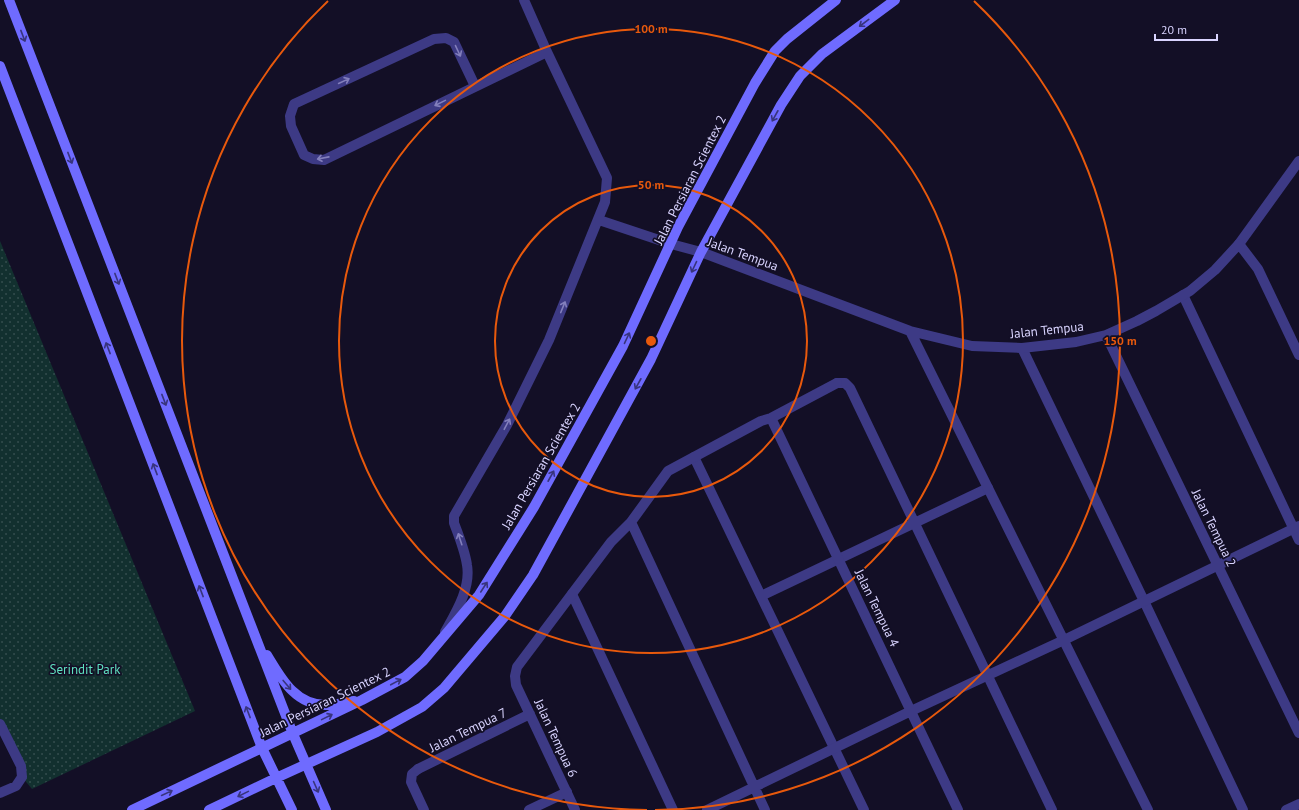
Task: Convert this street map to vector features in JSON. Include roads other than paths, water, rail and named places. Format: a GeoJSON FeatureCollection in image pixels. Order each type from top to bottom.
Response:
{"type":"FeatureCollection","features":[{"type":"Feature","properties":{"kind":"street"},"geometry":{"type":"LineString","coordinates":[[9,0],[293,734],[326,810]]}},
{"type":"Feature","properties":{"kind":"street"},"geometry":{"type":"LineString","coordinates":[[440,641],[458,607],[467,583],[467,565],[454,523],[454,516],[507,425],[549,340],[599,220],[605,202],[607,178],[524,0]]}},
{"type":"Feature","properties":{"kind":"street","name":"Jalan Persiaran Scientex 2"},"geometry":{"type":"LineString","coordinates":[[132,810],[362,700],[405,677],[423,661],[479,595],[534,507],[623,346],[678,227],[755,83],[775,52],[787,39],[836,0]]}},
{"type":"Feature","properties":{"kind":"street"},"geometry":{"type":"LineString","coordinates":[[209,810],[377,732],[422,707],[444,688],[506,616],[533,575],[651,359],[701,252],[781,105],[800,76],[822,54],[895,0]]}},
{"type":"Feature","properties":{"kind":"street"},"geometry":{"type":"LineString","coordinates":[[475,86],[454,42],[446,38],[434,38],[294,104],[290,116],[291,126],[304,155],[313,160],[324,160],[547,52]]}},
{"type":"Feature","properties":{"kind":"street"},"geometry":{"type":"LineString","coordinates":[[0,66],[262,748],[292,810]]}},
{"type":"Feature","properties":{"kind":"street","name":"Jalan Tempua"},"geometry":{"type":"LineString","coordinates":[[599,220],[671,244],[701,252],[910,330],[972,346],[1022,348],[1076,342],[1106,335],[1156,311],[1190,291],[1215,270],[1239,244],[1299,161]]}},
{"type":"Feature","properties":{"kind":"street"},"geometry":{"type":"LineString","coordinates":[[1239,244],[1258,269],[1299,355]]}},
{"type":"Feature","properties":{"kind":"street"},"geometry":{"type":"LineString","coordinates":[[1183,294],[1296,527],[1299,540]]}},
{"type":"Feature","properties":{"kind":"street"},"geometry":{"type":"LineString","coordinates":[[910,330],[1148,810]]}},
{"type":"Feature","properties":{"kind":"street","name":"Jalan Tempua 2"},"geometry":{"type":"LineString","coordinates":[[1106,335],[1299,733]]}},
{"type":"Feature","properties":{"kind":"street"},"geometry":{"type":"LineString","coordinates":[[1022,348],[1144,600],[1243,810]]}},
{"type":"Feature","properties":{"kind":"street"},"geometry":{"type":"LineString","coordinates":[[673,810],[572,594],[611,542],[631,522],[668,471],[836,383],[845,383],[850,388],[1052,810]]}},
{"type":"Feature","properties":{"kind":"street","name":"Jalan Tempua 4"},"geometry":{"type":"LineString","coordinates":[[771,418],[912,710],[958,810]]}},
{"type":"Feature","properties":{"kind":"street"},"geometry":{"type":"LineString","coordinates":[[694,457],[864,810]]}},
{"type":"Feature","properties":{"kind":"street"},"geometry":{"type":"LineString","coordinates":[[761,596],[988,488]]}},
{"type":"Feature","properties":{"kind":"street"},"geometry":{"type":"LineString","coordinates":[[631,522],[765,810]]}},
{"type":"Feature","properties":{"kind":"street"},"geometry":{"type":"LineString","coordinates":[[707,810],[912,710],[1064,640],[1296,527]]}},
{"type":"Feature","properties":{"kind":"street","name":"Jalan Tempua 6"},"geometry":{"type":"LineString","coordinates":[[572,594],[517,667],[515,676],[516,685],[575,810]]}},
{"type":"Feature","properties":{"kind":"street"},"geometry":{"type":"LineString","coordinates":[[252,628],[282,679],[291,691],[306,701],[325,705],[362,700]]}},
{"type":"Feature","properties":{"kind":"street","name":"Jalan Tempua 7"},"geometry":{"type":"LineString","coordinates":[[424,810],[411,782],[412,774],[418,769],[530,714]]}},
{"type":"Feature","properties":{"kind":"street"},"geometry":{"type":"LineString","coordinates":[[0,724],[21,766],[22,777],[16,786],[0,793]]}},
{"type":"Feature","properties":{"kind":"street"},"geometry":{"type":"LineString","coordinates":[[529,810],[567,792]]}},
{"type":"Feature","properties":{"kind":"street"},"geometry":{"type":"LineString","coordinates":[[1286,810],[1299,804]]}},
{"type":"Feature","properties":{"kind":"park label","name":"Serindit Park"},"geometry":{"type":"Point","coordinates":[85,669]}}]}
